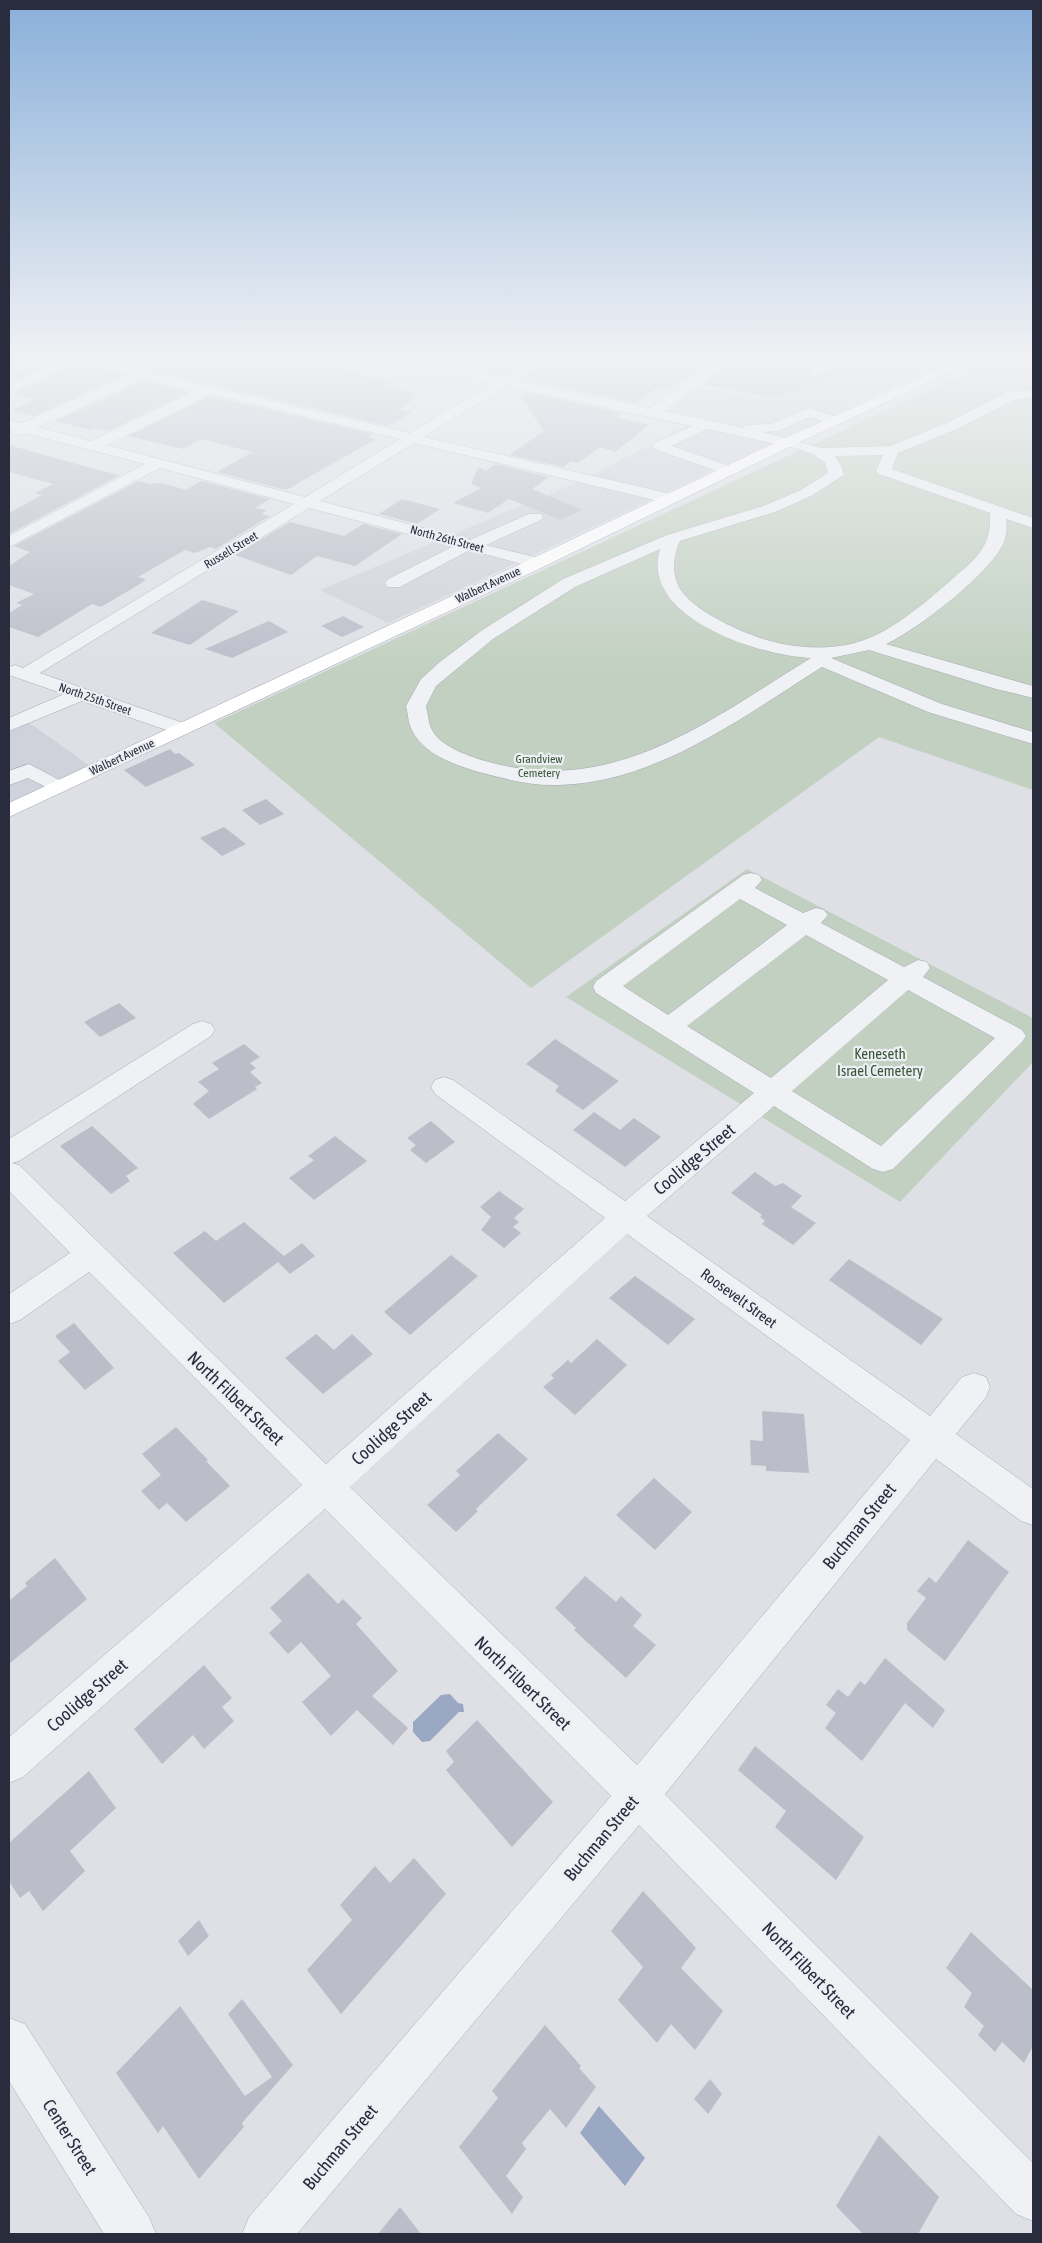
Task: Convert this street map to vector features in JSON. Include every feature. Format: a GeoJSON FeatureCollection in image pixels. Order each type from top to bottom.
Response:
{"type":"FeatureCollection","features":[{"type":"Feature","properties":{"kind":"main road","name":"Walbert Avenue"},"geometry":{"type":"LineString","coordinates":[[9,811],[537,563],[667,498],[737,466]]}},
{"type":"Feature","properties":{"kind":"street"},"geometry":{"type":"LineString","coordinates":[[9,542],[155,466]]}},
{"type":"Feature","properties":{"kind":"street","name":"North 26th Street"},"geometry":{"type":"LineString","coordinates":[[164,466],[537,563]]}},
{"type":"Feature","properties":{"kind":"street","name":"Russell Street"},"geometry":{"type":"LineString","coordinates":[[17,671],[369,466]]}},
{"type":"Feature","properties":{"kind":"street"},"geometry":{"type":"LineString","coordinates":[[532,466],[667,498]]}},
{"type":"Feature","properties":{"kind":"street"},"geometry":{"type":"LineString","coordinates":[[715,466],[728,470]]}},
{"type":"Feature","properties":{"kind":"street"},"geometry":{"type":"LineString","coordinates":[[832,466],[836,475],[806,493],[769,509],[673,538],[626,556],[570,583],[472,647],[428,683],[416,706],[422,730],[442,750],[476,765],[518,776],[569,778],[611,772],[654,756],[697,734],[819,656],[857,648],[901,627],[935,602],[985,559],[998,534],[998,511]]}},
{"type":"Feature","properties":{"kind":"street"},"geometry":{"type":"LineString","coordinates":[[869,466],[1033,523]]}},
{"type":"Feature","properties":{"kind":"street"},"geometry":{"type":"LineString","coordinates":[[884,470],[886,466]]}},
{"type":"Feature","properties":{"kind":"street"},"geometry":{"type":"LineString","coordinates":[[835,470],[884,470]]}},
{"type":"Feature","properties":{"kind":"street"},"geometry":{"type":"LineString","coordinates":[[583,492],[605,483]]}},
{"type":"Feature","properties":{"kind":"street"},"geometry":{"type":"LineString","coordinates":[[394,582],[470,545],[535,517]]}},
{"type":"Feature","properties":{"kind":"street"},"geometry":{"type":"LineString","coordinates":[[673,538],[666,554],[665,573],[672,590],[692,609],[720,627],[748,640],[778,649],[819,656],[882,687],[935,708],[1033,738]]}},
{"type":"Feature","properties":{"kind":"street"},"geometry":{"type":"LineString","coordinates":[[868,644],[1003,685],[1033,692]]}},
{"type":"Feature","properties":{"kind":"street","name":"North 25th Street"},"geometry":{"type":"LineString","coordinates":[[17,671],[182,729]]}},
{"type":"Feature","properties":{"kind":"street"},"geometry":{"type":"LineString","coordinates":[[9,725],[81,694]]}},
{"type":"Feature","properties":{"kind":"street"},"geometry":{"type":"LineString","coordinates":[[9,756],[28,770],[58,787]]}},
{"type":"Feature","properties":{"kind":"street"},"geometry":{"type":"LineString","coordinates":[[9,779],[28,770]]}},
{"type":"Feature","properties":{"kind":"street"},"geometry":{"type":"LineString","coordinates":[[745,884],[810,919],[912,973],[1013,1036],[883,1161],[604,987],[745,884]]}},
{"type":"Feature","properties":{"kind":"street"},"geometry":{"type":"LineString","coordinates":[[669,1027],[810,919]]}},
{"type":"Feature","properties":{"kind":"street","name":"Coolidge Street"},"geometry":{"type":"LineString","coordinates":[[9,1763],[326,1486],[627,1216],[912,973]]}},
{"type":"Feature","properties":{"kind":"street"},"geometry":{"type":"LineString","coordinates":[[9,1153],[202,1030]]}},
{"type":"Feature","properties":{"kind":"street","name":"Roosevelt Street"},"geometry":{"type":"LineString","coordinates":[[444,1087],[627,1216],[931,1438],[1033,1509]]}},
{"type":"Feature","properties":{"kind":"street","name":"North Filbert Street"},"geometry":{"type":"LineString","coordinates":[[9,1173],[326,1486],[465,1627],[638,1795],[1033,2197]]}},
{"type":"Feature","properties":{"kind":"street"},"geometry":{"type":"LineString","coordinates":[[9,1310],[90,1255]]}},
{"type":"Feature","properties":{"kind":"street","name":"Buchman Street"},"geometry":{"type":"LineString","coordinates":[[266,2234],[638,1795],[974,1387]]}},
{"type":"Feature","properties":{"kind":"street","name":"Center Street"},"geometry":{"type":"LineString","coordinates":[[9,2040],[132,2234]]}},
{"type":"Feature","properties":{"kind":"shaded area"},"geometry":{"type":"Polygon","coordinates":[[[610,466],[724,466],[388,623],[320,590],[583,480],[610,466]]]}},
{"type":"Feature","properties":{"kind":"shaded area"},"geometry":{"type":"Polygon","coordinates":[[[18,715],[90,766],[9,803],[9,719],[18,715]]]}},
{"type":"Feature","properties":{"kind":"green space","name":"Grandview Cemetery"},"geometry":{"type":"Polygon","coordinates":[[[767,466],[1033,466],[1033,790],[879,737],[531,988],[214,723],[767,466]]]}},
{"type":"Feature","properties":{"kind":"green space","name":"Keneseth Israel Cemetery"},"geometry":{"type":"Polygon","coordinates":[[[747,869],[1033,1018],[1033,1062],[900,1202],[566,997],[747,869]]]}},
{"type":"Feature","properties":{"kind":"water"},"geometry":{"type":"Polygon","coordinates":[[[450,1694],[458,1703],[463,1704],[464,1712],[459,1712],[430,1741],[422,1742],[413,1732],[413,1722],[441,1695],[450,1694]]]}},
{"type":"Feature","properties":{"kind":"water"},"geometry":{"type":"Polygon","coordinates":[[[599,2106],[645,2158],[625,2186],[580,2133],[599,2106]]]}},
{"type":"Feature","properties":{"kind":"building"},"geometry":{"type":"Polygon","coordinates":[[[9,466],[83,466],[120,475],[9,534],[9,513],[42,495],[35,493],[53,484],[9,472],[9,466]]]}},
{"type":"Feature","properties":{"kind":"building"},"geometry":{"type":"Polygon","coordinates":[[[228,466],[329,466],[286,490],[217,472],[228,466]]]}},
{"type":"Feature","properties":{"kind":"building"},"geometry":{"type":"Polygon","coordinates":[[[493,466],[502,466],[549,477],[532,489],[583,510],[560,520],[509,499],[488,513],[453,503],[481,488],[471,484],[478,467],[486,471],[493,466]]]}},
{"type":"Feature","properties":{"kind":"building"},"geometry":{"type":"Polygon","coordinates":[[[139,481],[149,484],[162,483],[186,490],[201,481],[270,499],[255,508],[267,510],[261,514],[270,516],[216,549],[210,547],[195,553],[185,550],[138,577],[146,579],[140,584],[101,607],[92,604],[38,637],[9,627],[9,613],[22,605],[16,603],[34,594],[9,585],[9,566],[30,552],[14,546],[139,481]]]}},
{"type":"Feature","properties":{"kind":"building"},"geometry":{"type":"Polygon","coordinates":[[[402,499],[440,509],[417,524],[379,514],[402,499]]]}},
{"type":"Feature","properties":{"kind":"building"},"geometry":{"type":"Polygon","coordinates":[[[290,522],[344,536],[363,524],[402,534],[355,566],[317,556],[291,575],[235,555],[290,522]]]}},
{"type":"Feature","properties":{"kind":"building"},"geometry":{"type":"Polygon","coordinates":[[[202,600],[239,611],[190,645],[151,633],[202,600]]]}},
{"type":"Feature","properties":{"kind":"building"},"geometry":{"type":"Polygon","coordinates":[[[343,616],[364,627],[342,637],[321,626],[343,616]]]}},
{"type":"Feature","properties":{"kind":"building"},"geometry":{"type":"Polygon","coordinates":[[[269,621],[288,632],[232,658],[205,649],[269,621]]]}},
{"type":"Feature","properties":{"kind":"building"},"geometry":{"type":"Polygon","coordinates":[[[170,749],[175,754],[179,753],[195,765],[146,787],[124,770],[170,749]]]}},
{"type":"Feature","properties":{"kind":"building"},"geometry":{"type":"Polygon","coordinates":[[[266,799],[284,814],[260,825],[242,810],[266,799]]]}},
{"type":"Feature","properties":{"kind":"building"},"geometry":{"type":"Polygon","coordinates":[[[224,827],[246,844],[222,856],[200,838],[224,827]]]}},
{"type":"Feature","properties":{"kind":"building"},"geometry":{"type":"Polygon","coordinates":[[[119,1003],[136,1018],[100,1037],[84,1022],[119,1003]]]}},
{"type":"Feature","properties":{"kind":"building"},"geometry":{"type":"Polygon","coordinates":[[[555,1039],[619,1081],[583,1110],[555,1091],[559,1086],[526,1064],[555,1039]]]}},
{"type":"Feature","properties":{"kind":"building"},"geometry":{"type":"Polygon","coordinates":[[[244,1044],[260,1057],[250,1063],[256,1068],[250,1072],[262,1083],[255,1087],[257,1089],[209,1119],[193,1104],[209,1091],[198,1082],[219,1069],[212,1063],[244,1044]]]}},
{"type":"Feature","properties":{"kind":"building"},"geometry":{"type":"Polygon","coordinates":[[[594,1112],[620,1130],[634,1118],[661,1137],[625,1167],[573,1130],[594,1112]]]}},
{"type":"Feature","properties":{"kind":"building"},"geometry":{"type":"Polygon","coordinates":[[[431,1121],[455,1142],[426,1163],[410,1150],[416,1145],[407,1138],[431,1121]]]}},
{"type":"Feature","properties":{"kind":"building"},"geometry":{"type":"Polygon","coordinates":[[[92,1126],[138,1168],[126,1176],[130,1181],[111,1194],[60,1146],[92,1126]]]}},
{"type":"Feature","properties":{"kind":"building"},"geometry":{"type":"Polygon","coordinates":[[[335,1136],[367,1161],[314,1200],[289,1178],[314,1160],[308,1156],[335,1136]]]}},
{"type":"Feature","properties":{"kind":"building"},"geometry":{"type":"Polygon","coordinates":[[[755,1172],[775,1186],[783,1183],[802,1196],[791,1207],[816,1223],[793,1245],[762,1224],[765,1221],[760,1217],[762,1215],[731,1193],[755,1172]]]}},
{"type":"Feature","properties":{"kind":"building"},"geometry":{"type":"Polygon","coordinates":[[[499,1191],[524,1209],[514,1218],[519,1222],[513,1227],[521,1233],[504,1248],[481,1230],[491,1217],[480,1207],[499,1191]]]}},
{"type":"Feature","properties":{"kind":"building"},"geometry":{"type":"Polygon","coordinates":[[[244,1222],[284,1256],[302,1243],[315,1256],[290,1274],[278,1262],[224,1303],[173,1253],[205,1231],[216,1241],[244,1222]]]}},
{"type":"Feature","properties":{"kind":"building"},"geometry":{"type":"Polygon","coordinates":[[[451,1255],[478,1276],[410,1335],[384,1312],[451,1255]]]}},
{"type":"Feature","properties":{"kind":"building"},"geometry":{"type":"Polygon","coordinates":[[[849,1259],[943,1319],[921,1345],[829,1280],[849,1259]]]}},
{"type":"Feature","properties":{"kind":"building"},"geometry":{"type":"Polygon","coordinates":[[[635,1276],[695,1319],[668,1345],[609,1298],[635,1276]]]}},
{"type":"Feature","properties":{"kind":"building"},"geometry":{"type":"Polygon","coordinates":[[[74,1323],[114,1368],[85,1390],[58,1361],[70,1352],[55,1336],[74,1323]]]}},
{"type":"Feature","properties":{"kind":"building"},"geometry":{"type":"Polygon","coordinates":[[[316,1334],[334,1350],[352,1334],[373,1354],[323,1394],[285,1358],[316,1334]]]}},
{"type":"Feature","properties":{"kind":"building"},"geometry":{"type":"Polygon","coordinates":[[[597,1339],[627,1365],[575,1415],[543,1387],[554,1378],[551,1375],[568,1360],[571,1363],[597,1339]]]}},
{"type":"Feature","properties":{"kind":"building"},"geometry":{"type":"Polygon","coordinates":[[[762,1411],[804,1414],[809,1473],[766,1471],[766,1466],[751,1465],[750,1440],[763,1441],[762,1411]]]}},
{"type":"Feature","properties":{"kind":"building"},"geometry":{"type":"Polygon","coordinates":[[[176,1427],[230,1486],[186,1522],[167,1503],[159,1510],[141,1491],[161,1475],[142,1454],[176,1427]]]}},
{"type":"Feature","properties":{"kind":"building"},"geometry":{"type":"Polygon","coordinates":[[[498,1433],[528,1459],[476,1509],[478,1511],[456,1532],[427,1505],[460,1475],[456,1471],[498,1433]]]}},
{"type":"Feature","properties":{"kind":"building"},"geometry":{"type":"Polygon","coordinates":[[[654,1478],[692,1512],[655,1550],[616,1515],[654,1478]]]}},
{"type":"Feature","properties":{"kind":"building"},"geometry":{"type":"Polygon","coordinates":[[[968,1540],[1009,1572],[945,1661],[907,1630],[907,1623],[926,1598],[917,1591],[929,1577],[936,1583],[968,1540]]]}},
{"type":"Feature","properties":{"kind":"building"},"geometry":{"type":"Polygon","coordinates":[[[55,1558],[87,1599],[9,1664],[9,1601],[27,1586],[25,1583],[55,1558]]]}},
{"type":"Feature","properties":{"kind":"building"},"geometry":{"type":"Polygon","coordinates":[[[308,1573],[338,1604],[343,1599],[362,1618],[356,1624],[398,1671],[372,1696],[408,1728],[393,1745],[357,1710],[331,1736],[302,1702],[331,1676],[301,1642],[288,1654],[269,1633],[282,1621],[270,1608],[308,1573]]]}},
{"type":"Feature","properties":{"kind":"building"},"geometry":{"type":"Polygon","coordinates":[[[585,1576],[616,1602],[621,1596],[642,1615],[633,1626],[656,1645],[626,1678],[574,1630],[576,1628],[555,1608],[585,1576]]]}},
{"type":"Feature","properties":{"kind":"building"},"geometry":{"type":"Polygon","coordinates":[[[885,1658],[945,1710],[933,1728],[905,1703],[862,1761],[825,1728],[836,1713],[826,1705],[838,1689],[848,1697],[860,1681],[865,1685],[885,1658]]]}},
{"type":"Feature","properties":{"kind":"building"},"geometry":{"type":"Polygon","coordinates":[[[204,1665],[232,1698],[222,1707],[234,1721],[204,1749],[193,1735],[162,1764],[134,1729],[204,1665]]]}},
{"type":"Feature","properties":{"kind":"building"},"geometry":{"type":"Polygon","coordinates":[[[477,1720],[553,1802],[512,1847],[446,1770],[454,1762],[446,1751],[477,1720]]]}},
{"type":"Feature","properties":{"kind":"building"},"geometry":{"type":"Polygon","coordinates":[[[755,1746],[864,1837],[836,1880],[775,1827],[786,1811],[738,1770],[755,1746]]]}},
{"type":"Feature","properties":{"kind":"building"},"geometry":{"type":"Polygon","coordinates":[[[89,1771],[116,1808],[70,1851],[85,1871],[43,1911],[29,1891],[20,1898],[9,1881],[9,1843],[89,1771]]]}},
{"type":"Feature","properties":{"kind":"building"},"geometry":{"type":"Polygon","coordinates":[[[414,1858],[446,1894],[341,2014],[307,1970],[352,1920],[340,1905],[375,1866],[390,1883],[414,1858]]]}},
{"type":"Feature","properties":{"kind":"building"},"geometry":{"type":"Polygon","coordinates":[[[643,1891],[696,1948],[681,1968],[723,2011],[695,2050],[671,2024],[657,2043],[618,2000],[643,1967],[611,1931],[643,1891]]]}},
{"type":"Feature","properties":{"kind":"building"},"geometry":{"type":"Polygon","coordinates":[[[199,1920],[209,1936],[188,1956],[178,1941],[199,1920]]]}},
{"type":"Feature","properties":{"kind":"building"},"geometry":{"type":"Polygon","coordinates":[[[971,1932],[1033,1990],[1033,2046],[1024,2063],[1002,2042],[995,2052],[978,2035],[984,2026],[964,2007],[972,1993],[946,1968],[971,1932]]]}},
{"type":"Feature","properties":{"kind":"building"},"geometry":{"type":"Polygon","coordinates":[[[242,1999],[293,2065],[242,2123],[244,2127],[199,2179],[163,2126],[158,2133],[116,2073],[180,2006],[245,2096],[272,2077],[228,2014],[242,1999]]]}},
{"type":"Feature","properties":{"kind":"building"},"geometry":{"type":"Polygon","coordinates":[[[545,2025],[581,2066],[579,2068],[596,2087],[566,2128],[550,2109],[522,2143],[526,2149],[506,2176],[523,2197],[512,2214],[459,2147],[498,2098],[492,2091],[545,2025]]]}},
{"type":"Feature","properties":{"kind":"building"},"geometry":{"type":"Polygon","coordinates":[[[710,2079],[722,2094],[708,2114],[694,2099],[710,2079]]]}},
{"type":"Feature","properties":{"kind":"building"},"geometry":{"type":"Polygon","coordinates":[[[879,2135],[939,2197],[918,2234],[863,2234],[836,2206],[879,2135]]]}},
{"type":"Feature","properties":{"kind":"building"},"geometry":{"type":"Polygon","coordinates":[[[400,2207],[421,2234],[378,2234],[400,2207]]]}}]}
